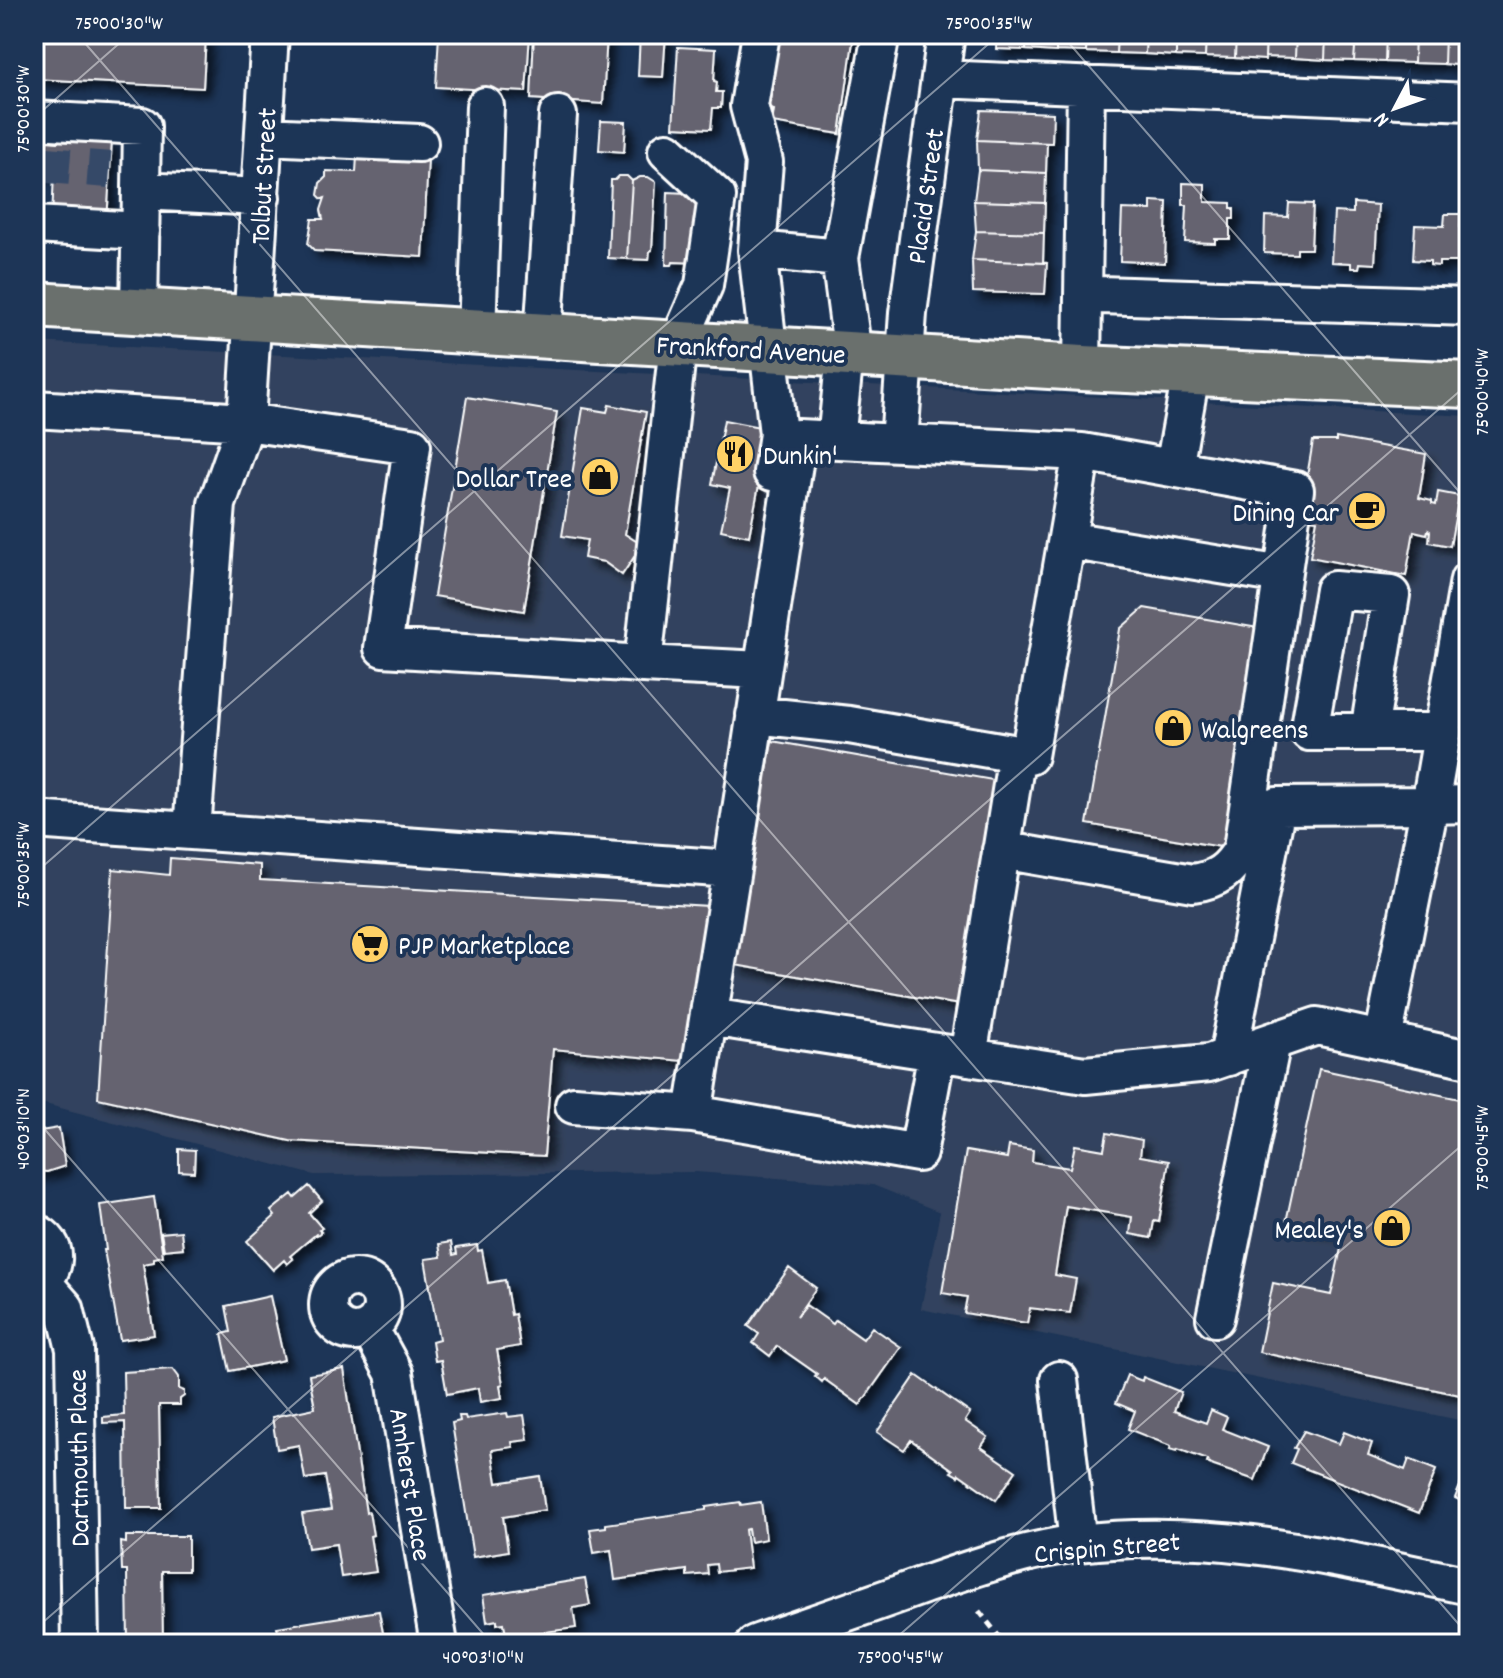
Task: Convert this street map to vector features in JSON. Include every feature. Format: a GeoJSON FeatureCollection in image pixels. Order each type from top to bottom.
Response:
{"type":"FeatureCollection","features":[{"type":"Feature","properties":{"kind":"main road","name":"Frankford Avenue"},"geometry":{"type":"LineString","coordinates":[[34,305],[1082,368],[1469,385]]}},
{"type":"Feature","properties":{"kind":"street","name":"Tolbut Street"},"geometry":{"type":"LineString","coordinates":[[192,830],[217,504],[246,422],[270,34]]}},
{"type":"Feature","properties":{"kind":"street"},"geometry":{"type":"LineString","coordinates":[[761,34],[749,106],[764,162],[757,250],[778,434],[756,568],[769,624]]}},
{"type":"Feature","properties":{"kind":"street"},"geometry":{"type":"LineString","coordinates":[[836,440],[849,354],[840,258],[881,34]]}},
{"type":"Feature","properties":{"kind":"street","name":"Placid Street"},"geometry":{"type":"LineString","coordinates":[[899,443],[908,313],[946,34]]}},
{"type":"Feature","properties":{"kind":"street"},"geometry":{"type":"LineString","coordinates":[[940,79],[1469,102]]}},
{"type":"Feature","properties":{"kind":"street"},"geometry":{"type":"LineString","coordinates":[[1082,368],[1086,85]]}},
{"type":"Feature","properties":{"kind":"street"},"geometry":{"type":"LineString","coordinates":[[477,332],[485,106]]}},
{"type":"Feature","properties":{"kind":"street"},"geometry":{"type":"LineString","coordinates":[[543,336],[558,115]]}},
{"type":"Feature","properties":{"kind":"street"},"geometry":{"type":"LineString","coordinates":[[34,120],[142,126],[131,178],[141,231],[139,312]]}},
{"type":"Feature","properties":{"kind":"street"},"geometry":{"type":"LineString","coordinates":[[264,136],[419,143]]}},
{"type":"Feature","properties":{"kind":"street"},"geometry":{"type":"LineString","coordinates":[[643,664],[678,344],[704,285],[717,197],[667,151]]}},
{"type":"Feature","properties":{"kind":"street"},"geometry":{"type":"LineString","coordinates":[[131,178],[261,197]]}},
{"type":"Feature","properties":{"kind":"street"},"geometry":{"type":"LineString","coordinates":[[34,225],[141,231]]}},
{"type":"Feature","properties":{"kind":"street"},"geometry":{"type":"LineString","coordinates":[[757,250],[840,258]]}},
{"type":"Feature","properties":{"kind":"street"},"geometry":{"type":"LineString","coordinates":[[1100,295],[1469,307]]}},
{"type":"Feature","properties":{"kind":"street"},"geometry":{"type":"LineString","coordinates":[[1174,468],[1191,374]]}},
{"type":"Feature","properties":{"kind":"street"},"geometry":{"type":"LineString","coordinates":[[34,409],[246,422],[412,446],[383,648],[762,670]]}},
{"type":"Feature","properties":{"kind":"street"},"geometry":{"type":"LineString","coordinates":[[693,1114],[798,438],[1082,452],[1295,490],[1242,849],[1234,863],[1223,874],[1209,881],[1193,883],[1001,850]]}},
{"type":"Feature","properties":{"kind":"street"},"geometry":{"type":"LineString","coordinates":[[755,715],[849,725],[1029,756],[1082,452]]}},
{"type":"Feature","properties":{"kind":"street"},"geometry":{"type":"LineString","coordinates":[[1067,540],[1282,575]]}},
{"type":"Feature","properties":{"kind":"street"},"geometry":{"type":"LineString","coordinates":[[1383,1040],[1467,599]]}},
{"type":"Feature","properties":{"kind":"street"},"geometry":{"type":"LineString","coordinates":[[1369,732],[1443,732]]}},
{"type":"Feature","properties":{"kind":"street"},"geometry":{"type":"LineString","coordinates":[[574,1105],[693,1114],[918,1153],[952,1054],[1001,850],[1017,754]]}},
{"type":"Feature","properties":{"kind":"street"},"geometry":{"type":"LineString","coordinates":[[1228,1057],[1277,806],[1469,804]]}},
{"type":"Feature","properties":{"kind":"street"},"geometry":{"type":"LineString","coordinates":[[34,820],[732,869]]}},
{"type":"Feature","properties":{"kind":"street"},"geometry":{"type":"LineString","coordinates":[[710,1017],[1085,1075],[1209,1063],[1317,1026],[1469,1059]]}},
{"type":"Feature","properties":{"kind":"street"},"geometry":{"type":"LineString","coordinates":[[1215,1318],[1272,1042]]}},
{"type":"Feature","properties":{"kind":"street"},"geometry":{"type":"LineString","coordinates":[[34,1232],[49,1242],[54,1263],[50,1274],[38,1284]]}},
{"type":"Feature","properties":{"kind":"street","name":"Dartmouth Place"},"geometry":{"type":"LineString","coordinates":[[38,1284],[65,1308],[75,1349],[80,1644]]}},
{"type":"Feature","properties":{"kind":"street","name":"Amherst Place"},"geometry":{"type":"LineString","coordinates":[[370,1329],[394,1373],[439,1644]]}},
{"type":"Feature","properties":{"kind":"street"},"geometry":{"type":"LineString","coordinates":[[1059,1380],[1078,1543]]}},
{"type":"Feature","properties":{"kind":"street","name":"Crispin Street"},"geometry":{"type":"LineString","coordinates":[[755,1644],[981,1566],[1021,1554],[1078,1543],[1207,1539],[1285,1548],[1469,1586]]}},
{"type":"Feature","properties":{"kind":"path"},"geometry":{"type":"LineString","coordinates":[[979,1611],[1005,1644]]}},
{"type":"Feature","properties":{"kind":"shaded area"},"geometry":{"type":"Polygon","coordinates":[[[34,342],[1469,416],[1469,1422],[921,1309],[940,1212],[873,1185],[696,1172],[314,1175],[34,1101],[34,342]]]}},
{"type":"Feature","properties":{"kind":"building"},"geometry":{"type":"Polygon","coordinates":[[[38,34],[206,36],[203,88],[35,79],[38,34]]]}},
{"type":"Feature","properties":{"kind":"building"},"geometry":{"type":"Polygon","coordinates":[[[439,34],[530,34],[526,92],[436,87],[439,34]]]}},
{"type":"Feature","properties":{"kind":"building"},"geometry":{"type":"Polygon","coordinates":[[[534,34],[607,34],[603,104],[531,99],[534,34]]]}},
{"type":"Feature","properties":{"kind":"building"},"geometry":{"type":"Polygon","coordinates":[[[640,34],[666,34],[663,77],[638,76],[640,34]]]}},
{"type":"Feature","properties":{"kind":"building"},"geometry":{"type":"Polygon","coordinates":[[[776,34],[854,34],[840,134],[772,123],[774,110],[765,108],[776,34]]]}},
{"type":"Feature","properties":{"kind":"building"},"geometry":{"type":"Polygon","coordinates":[[[997,34],[1027,34],[1026,50],[996,49],[997,34]]]}},
{"type":"Feature","properties":{"kind":"building"},"geometry":{"type":"Polygon","coordinates":[[[1027,34],[1056,34],[1056,52],[1026,50],[1027,34]]]}},
{"type":"Feature","properties":{"kind":"building"},"geometry":{"type":"Polygon","coordinates":[[[1056,34],[1087,34],[1086,52],[1056,51],[1056,34]]]}},
{"type":"Feature","properties":{"kind":"building"},"geometry":{"type":"Polygon","coordinates":[[[1087,34],[1117,34],[1116,53],[1086,52],[1087,34]]]}},
{"type":"Feature","properties":{"kind":"building"},"geometry":{"type":"Polygon","coordinates":[[[1117,34],[1146,34],[1145,54],[1116,53],[1117,34]]]}},
{"type":"Feature","properties":{"kind":"building"},"geometry":{"type":"Polygon","coordinates":[[[1146,34],[1176,34],[1176,56],[1145,54],[1146,34]]]}},
{"type":"Feature","properties":{"kind":"building"},"geometry":{"type":"Polygon","coordinates":[[[1176,34],[1206,34],[1205,57],[1176,56],[1176,34]]]}},
{"type":"Feature","properties":{"kind":"building"},"geometry":{"type":"Polygon","coordinates":[[[1206,34],[1236,34],[1235,58],[1205,57],[1206,34]]]}},
{"type":"Feature","properties":{"kind":"building"},"geometry":{"type":"Polygon","coordinates":[[[1236,34],[1266,34],[1265,60],[1235,58],[1236,34]]]}},
{"type":"Feature","properties":{"kind":"building"},"geometry":{"type":"Polygon","coordinates":[[[1266,34],[1296,34],[1295,58],[1265,57],[1266,34]]]}},
{"type":"Feature","properties":{"kind":"building"},"geometry":{"type":"Polygon","coordinates":[[[1296,34],[1326,34],[1325,60],[1295,58],[1296,34]]]}},
{"type":"Feature","properties":{"kind":"building"},"geometry":{"type":"Polygon","coordinates":[[[1326,34],[1356,34],[1354,61],[1325,60],[1326,34]]]}},
{"type":"Feature","properties":{"kind":"building"},"geometry":{"type":"Polygon","coordinates":[[[1356,34],[1386,34],[1385,62],[1354,61],[1356,34]]]}},
{"type":"Feature","properties":{"kind":"building"},"geometry":{"type":"Polygon","coordinates":[[[1386,34],[1415,34],[1414,63],[1385,62],[1386,34]]]}},
{"type":"Feature","properties":{"kind":"building"},"geometry":{"type":"Polygon","coordinates":[[[1415,34],[1445,34],[1444,64],[1414,63],[1415,34]]]}},
{"type":"Feature","properties":{"kind":"building"},"geometry":{"type":"Polygon","coordinates":[[[1445,34],[1469,34],[1469,66],[1444,64],[1445,34]]]}},
{"type":"Feature","properties":{"kind":"building"},"geometry":{"type":"Polygon","coordinates":[[[678,47],[716,49],[714,81],[717,82],[716,92],[722,92],[721,108],[713,108],[711,129],[673,127],[678,47]]]}},
{"type":"Feature","properties":{"kind":"building"},"geometry":{"type":"Polygon","coordinates":[[[981,110],[1053,113],[1052,143],[977,140],[981,110]]]}},
{"type":"Feature","properties":{"kind":"building"},"geometry":{"type":"Polygon","coordinates":[[[601,121],[626,122],[624,152],[599,150],[601,121]]]}},
{"type":"Feature","properties":{"kind":"building"},"geometry":{"type":"Polygon","coordinates":[[[57,137],[112,140],[107,222],[52,218],[54,174],[34,173],[34,140],[57,142],[57,137]]]}},
{"type":"Feature","properties":{"kind":"building"},"geometry":{"type":"Polygon","coordinates":[[[977,140],[1047,143],[1046,173],[978,170],[977,140]]]}},
{"type":"Feature","properties":{"kind":"building"},"geometry":{"type":"Polygon","coordinates":[[[357,156],[428,160],[423,257],[315,251],[308,244],[312,219],[323,219],[321,210],[325,198],[318,195],[326,171],[356,172],[357,156]]]}},
{"type":"Feature","properties":{"kind":"building"},"geometry":{"type":"Polygon","coordinates":[[[978,170],[1046,173],[1045,203],[974,201],[978,170]]]}},
{"type":"Feature","properties":{"kind":"building"},"geometry":{"type":"Polygon","coordinates":[[[627,176],[632,181],[627,259],[608,258],[611,180],[627,176]]]}},
{"type":"Feature","properties":{"kind":"building"},"geometry":{"type":"Polygon","coordinates":[[[640,177],[656,182],[649,260],[627,259],[632,181],[640,177]]]}},
{"type":"Feature","properties":{"kind":"building"},"geometry":{"type":"Polygon","coordinates":[[[1183,183],[1205,184],[1205,202],[1231,203],[1234,219],[1230,219],[1230,239],[1215,239],[1215,243],[1185,242],[1187,205],[1183,205],[1183,183]]]}},
{"type":"Feature","properties":{"kind":"building"},"geometry":{"type":"Polygon","coordinates":[[[668,192],[704,194],[701,263],[673,262],[666,265],[668,192]]]}},
{"type":"Feature","properties":{"kind":"building"},"geometry":{"type":"Polygon","coordinates":[[[974,201],[1045,203],[1044,233],[976,231],[974,201]]]}},
{"type":"Feature","properties":{"kind":"building"},"geometry":{"type":"Polygon","coordinates":[[[1151,201],[1167,202],[1165,263],[1120,261],[1122,209],[1151,210],[1151,201]]]}},
{"type":"Feature","properties":{"kind":"building"},"geometry":{"type":"Polygon","coordinates":[[[1289,203],[1313,204],[1311,249],[1297,249],[1297,254],[1264,253],[1265,216],[1288,217],[1289,203]]]}},
{"type":"Feature","properties":{"kind":"building"},"geometry":{"type":"Polygon","coordinates":[[[1353,203],[1378,205],[1375,264],[1360,263],[1359,268],[1351,268],[1351,263],[1331,262],[1334,212],[1353,213],[1353,203]]]}},
{"type":"Feature","properties":{"kind":"building"},"geometry":{"type":"Polygon","coordinates":[[[1445,214],[1461,214],[1459,262],[1439,262],[1439,266],[1430,265],[1430,261],[1413,260],[1415,225],[1444,226],[1445,214]]]}},
{"type":"Feature","properties":{"kind":"building"},"geometry":{"type":"Polygon","coordinates":[[[976,231],[1044,233],[1043,263],[972,260],[976,231]]]}},
{"type":"Feature","properties":{"kind":"building"},"geometry":{"type":"Polygon","coordinates":[[[972,260],[1047,263],[1045,294],[973,292],[972,260]]]}},
{"type":"Feature","properties":{"kind":"building"},"geometry":{"type":"Polygon","coordinates":[[[467,397],[557,412],[524,611],[434,596],[467,397]]]}},
{"type":"Feature","properties":{"kind":"building"},"geometry":{"type":"Polygon","coordinates":[[[609,405],[646,412],[625,534],[642,545],[622,575],[604,562],[584,558],[587,540],[562,536],[583,408],[607,412],[609,405]]]}},
{"type":"Feature","properties":{"kind":"building"},"geometry":{"type":"Polygon","coordinates":[[[724,420],[770,429],[749,536],[721,530],[730,488],[712,484],[724,420]]]}},
{"type":"Feature","properties":{"kind":"building"},"geometry":{"type":"Polygon","coordinates":[[[1336,438],[1426,454],[1419,498],[1436,505],[1438,492],[1459,496],[1450,546],[1429,542],[1428,530],[1427,534],[1414,531],[1406,576],[1310,557],[1317,520],[1300,518],[1313,441],[1336,441],[1336,438]]]}},
{"type":"Feature","properties":{"kind":"building"},"geometry":{"type":"Polygon","coordinates":[[[1144,608],[1264,629],[1227,848],[1087,824],[1120,629],[1144,608]]]}},
{"type":"Feature","properties":{"kind":"building"},"geometry":{"type":"Polygon","coordinates":[[[772,741],[1004,782],[965,1006],[735,965],[755,851],[739,848],[745,814],[759,816],[772,741]]]}},
{"type":"Feature","properties":{"kind":"building"},"geometry":{"type":"Polygon","coordinates":[[[170,858],[260,865],[260,880],[709,906],[683,1061],[553,1049],[544,1156],[290,1141],[98,1098],[113,869],[169,875],[170,858]]]}},
{"type":"Feature","properties":{"kind":"building","name":"Mealey's"},"geometry":{"type":"Polygon","coordinates":[[[1319,1069],[1469,1101],[1469,1397],[1259,1352],[1273,1283],[1331,1295],[1344,1234],[1286,1222],[1319,1069]]]}},
{"type":"Feature","properties":{"kind":"building"},"geometry":{"type":"Polygon","coordinates":[[[59,1128],[65,1166],[47,1172],[38,1171],[38,1176],[34,1176],[34,1132],[59,1128]]]}},
{"type":"Feature","properties":{"kind":"building"},"geometry":{"type":"Polygon","coordinates":[[[1107,1133],[1142,1140],[1140,1156],[1169,1161],[1159,1222],[1154,1221],[1151,1238],[1130,1234],[1132,1217],[1066,1206],[1055,1275],[1076,1279],[1070,1313],[1030,1308],[1027,1323],[964,1313],[967,1297],[942,1293],[966,1151],[1007,1158],[1009,1146],[1033,1150],[1032,1162],[1070,1168],[1075,1145],[1104,1150],[1107,1133]]]}},
{"type":"Feature","properties":{"kind":"building"},"geometry":{"type":"Polygon","coordinates":[[[179,1149],[195,1150],[194,1172],[179,1171],[179,1149]]]}},
{"type":"Feature","properties":{"kind":"building"},"geometry":{"type":"Polygon","coordinates":[[[309,1186],[322,1201],[309,1213],[322,1228],[319,1230],[321,1232],[290,1256],[293,1259],[287,1264],[284,1260],[273,1270],[247,1241],[275,1216],[271,1211],[292,1194],[295,1198],[309,1186]]]}},
{"type":"Feature","properties":{"kind":"building"},"geometry":{"type":"Polygon","coordinates":[[[154,1197],[163,1256],[143,1264],[154,1335],[120,1340],[104,1250],[100,1205],[154,1197]]]}},
{"type":"Feature","properties":{"kind":"building"},"geometry":{"type":"Polygon","coordinates":[[[181,1231],[183,1248],[164,1250],[161,1233],[181,1231]]]}},
{"type":"Feature","properties":{"kind":"building"},"geometry":{"type":"Polygon","coordinates":[[[451,1242],[453,1255],[457,1254],[456,1248],[477,1245],[478,1251],[482,1250],[488,1283],[505,1280],[520,1346],[497,1350],[503,1384],[500,1385],[502,1398],[480,1402],[478,1388],[447,1394],[441,1360],[435,1361],[432,1341],[439,1339],[425,1259],[441,1257],[439,1244],[451,1242]]]}},
{"type":"Feature","properties":{"kind":"building"},"geometry":{"type":"Polygon","coordinates":[[[789,1268],[816,1288],[796,1317],[806,1305],[833,1324],[836,1320],[863,1339],[872,1327],[901,1347],[860,1405],[824,1379],[822,1382],[815,1376],[817,1374],[777,1346],[770,1356],[753,1343],[759,1334],[748,1326],[789,1268]]]}},
{"type":"Feature","properties":{"kind":"building"},"geometry":{"type":"Polygon","coordinates":[[[270,1296],[284,1360],[230,1371],[222,1334],[231,1332],[226,1306],[270,1296]]]}},
{"type":"Feature","properties":{"kind":"building"},"geometry":{"type":"Polygon","coordinates":[[[173,1369],[179,1377],[179,1389],[184,1391],[184,1396],[180,1399],[180,1405],[159,1405],[161,1508],[126,1508],[125,1422],[103,1423],[103,1417],[124,1415],[123,1372],[173,1369]]]}},
{"type":"Feature","properties":{"kind":"building"},"geometry":{"type":"Polygon","coordinates":[[[344,1369],[366,1513],[369,1512],[373,1535],[370,1536],[376,1572],[341,1577],[336,1544],[308,1548],[302,1514],[331,1510],[325,1476],[305,1479],[299,1445],[277,1449],[272,1417],[315,1408],[309,1375],[344,1369]]]}},
{"type":"Feature","properties":{"kind":"building"},"geometry":{"type":"Polygon","coordinates":[[[916,1375],[970,1413],[965,1421],[988,1437],[981,1447],[1016,1471],[996,1500],[959,1474],[951,1472],[953,1470],[911,1440],[904,1450],[877,1432],[916,1375]]]}},
{"type":"Feature","properties":{"kind":"building"},"geometry":{"type":"Polygon","coordinates":[[[1127,1375],[1142,1381],[1143,1377],[1181,1392],[1174,1411],[1206,1423],[1211,1410],[1227,1417],[1222,1429],[1268,1447],[1255,1480],[1178,1449],[1170,1449],[1171,1446],[1128,1429],[1135,1411],[1116,1403],[1127,1375]]]}},
{"type":"Feature","properties":{"kind":"building"},"geometry":{"type":"Polygon","coordinates":[[[507,1413],[508,1417],[524,1415],[528,1440],[512,1442],[513,1447],[492,1450],[497,1483],[540,1476],[545,1510],[503,1517],[508,1551],[473,1557],[452,1423],[460,1421],[459,1416],[466,1419],[507,1413]]]}},
{"type":"Feature","properties":{"kind":"building"},"geometry":{"type":"Polygon","coordinates":[[[1304,1431],[1339,1444],[1344,1432],[1372,1443],[1368,1455],[1405,1470],[1409,1459],[1436,1470],[1419,1513],[1291,1463],[1297,1449],[1294,1448],[1304,1431]]]}},
{"type":"Feature","properties":{"kind":"building"},"geometry":{"type":"Polygon","coordinates":[[[1467,1456],[1469,1505],[1455,1498],[1466,1471],[1462,1469],[1467,1456]]]}},
{"type":"Feature","properties":{"kind":"building"},"geometry":{"type":"Polygon","coordinates":[[[740,1502],[741,1505],[761,1502],[766,1539],[750,1542],[748,1529],[745,1530],[750,1568],[717,1572],[716,1564],[707,1565],[708,1574],[687,1576],[687,1570],[615,1580],[611,1550],[594,1553],[590,1529],[740,1502]]]}},
{"type":"Feature","properties":{"kind":"building"},"geometry":{"type":"Polygon","coordinates":[[[126,1536],[188,1536],[188,1571],[162,1571],[163,1644],[128,1644],[127,1571],[122,1571],[121,1542],[126,1543],[126,1536]]]}},
{"type":"Feature","properties":{"kind":"building"},"geometry":{"type":"Polygon","coordinates":[[[585,1579],[590,1605],[573,1608],[576,1628],[506,1637],[504,1623],[497,1624],[497,1620],[487,1622],[483,1595],[585,1579]]]}},
{"type":"Feature","properties":{"kind":"building"},"geometry":{"type":"Polygon","coordinates":[[[379,1611],[385,1644],[280,1644],[277,1627],[379,1611]]]}},
{"type":"Feature","properties":{"kind":"tunnel"},"geometry":{"type":"LineString","coordinates":[[34,164],[110,170]]}},
{"type":"Feature","properties":{"kind":"place","name":"Dunkin'"},"geometry":{"type":"Point","coordinates":[735,454]}},
{"type":"Feature","properties":{"kind":"place","name":"Dollar Tree"},"geometry":{"type":"Point","coordinates":[600,477]}},
{"type":"Feature","properties":{"kind":"place","name":"Dining Car"},"geometry":{"type":"Point","coordinates":[1367,511]}},
{"type":"Feature","properties":{"kind":"place","name":"Walgreens"},"geometry":{"type":"Point","coordinates":[1173,728]}},
{"type":"Feature","properties":{"kind":"place","name":"PJP Marketplace"},"geometry":{"type":"Point","coordinates":[370,944]}},
{"type":"Feature","properties":{"kind":"place","name":"Mealey's"},"geometry":{"type":"Point","coordinates":[1392,1228]}}]}
